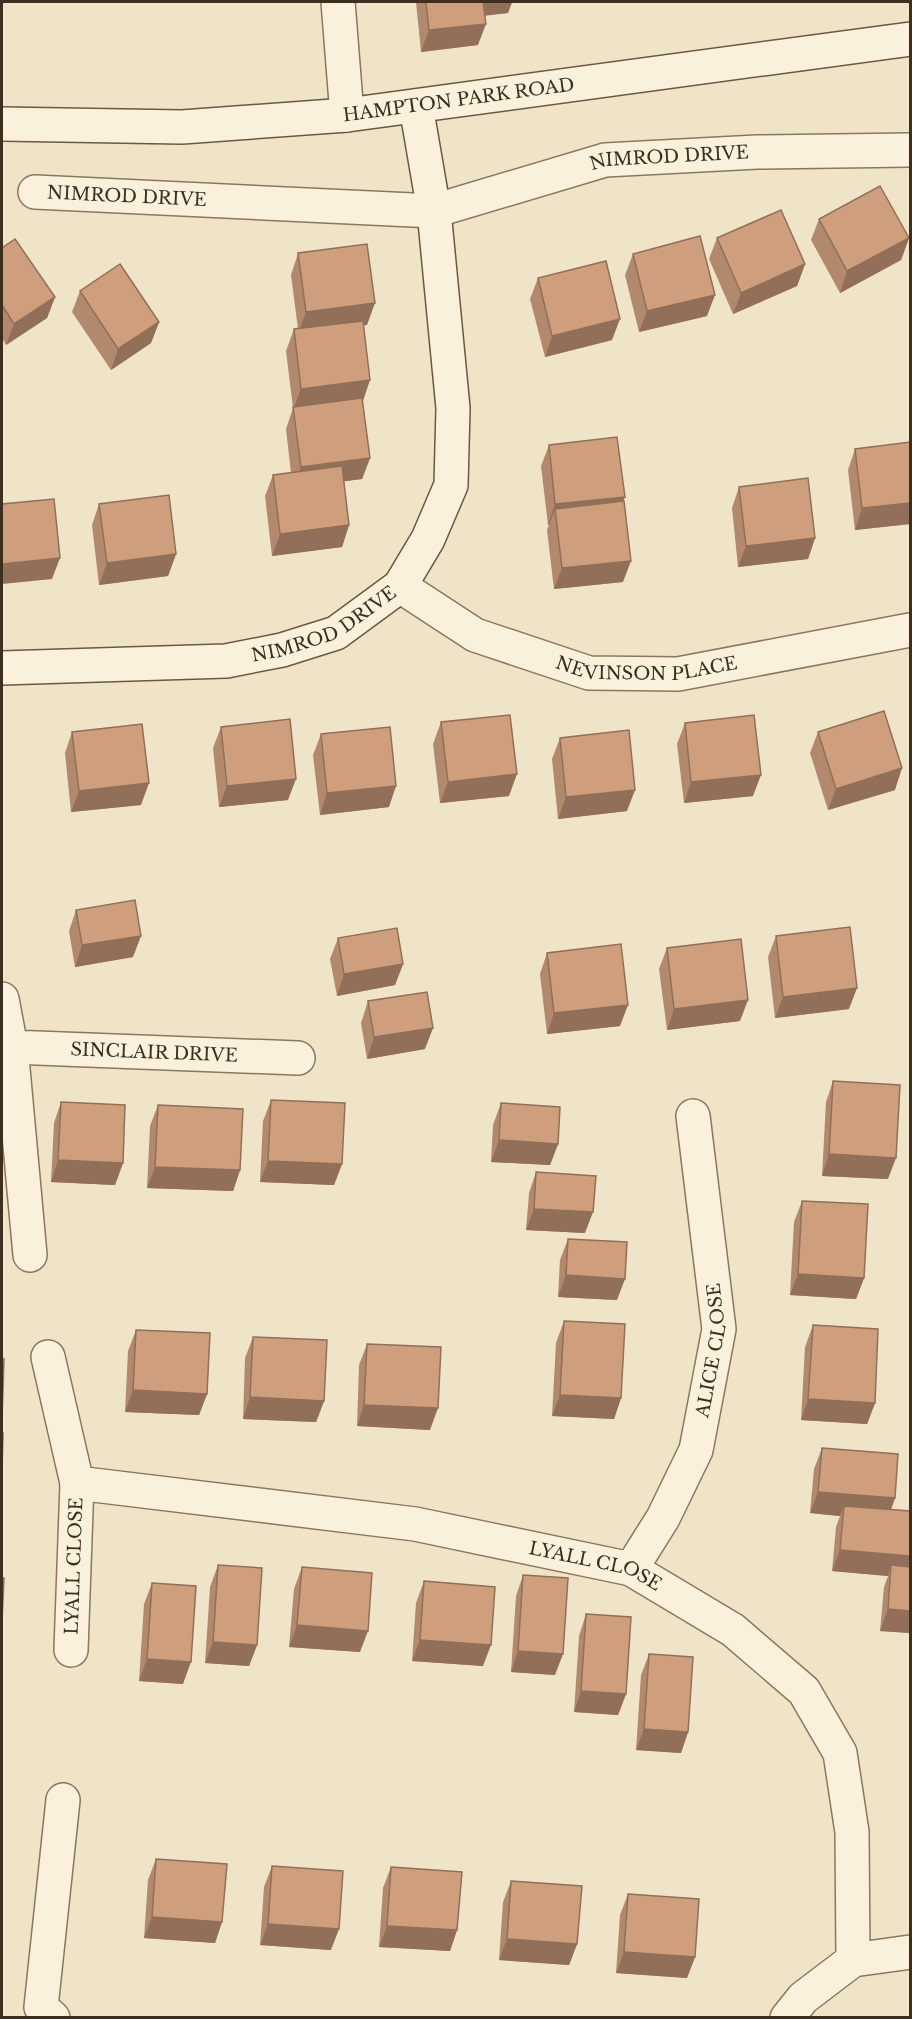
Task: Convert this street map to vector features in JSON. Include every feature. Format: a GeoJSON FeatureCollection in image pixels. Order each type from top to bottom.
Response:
{"type":"FeatureCollection","features":[{"type":"Feature","properties":{"kind":"street"},"geometry":{"type":"LineString","coordinates":[[338,2],[347,115]]}},
{"type":"Feature","properties":{"kind":"street","name":"HAMPTON PARK ROAD"},"geometry":{"type":"LineString","coordinates":[[2,124],[183,127],[347,115],[910,39]]}},
{"type":"Feature","properties":{"kind":"street","name":"NIMROD DRIVE"},"geometry":{"type":"LineString","coordinates":[[2,668],[226,661],[282,650],[336,633],[400,586],[428,539],[451,485],[453,408],[434,211],[416,106]]}},
{"type":"Feature","properties":{"kind":"street","name":"NIMROD DRIVE"},"geometry":{"type":"LineString","coordinates":[[35,192],[434,211],[605,160],[757,152],[910,150]]}},
{"type":"Feature","properties":{"kind":"street","name":"NEVINSON PLACE"},"geometry":{"type":"LineString","coordinates":[[400,586],[475,635],[589,673],[678,674],[910,630]]}},
{"type":"Feature","properties":{"kind":"street"},"geometry":{"type":"LineString","coordinates":[[2,999],[11,1047],[30,1255]]}},
{"type":"Feature","properties":{"kind":"street","name":"SINCLAIR DRIVE"},"geometry":{"type":"LineString","coordinates":[[11,1047],[298,1058]]}},
{"type":"Feature","properties":{"kind":"street","name":"ALICE CLOSE"},"geometry":{"type":"LineString","coordinates":[[631,1569],[663,1518],[696,1450],[719,1329],[693,1116]]}},
{"type":"Feature","properties":{"kind":"street","name":"LYALL CLOSE"},"geometry":{"type":"LineString","coordinates":[[48,1357],[76,1483],[71,1650]]}},
{"type":"Feature","properties":{"kind":"street","name":"LYALL CLOSE"},"geometry":{"type":"LineString","coordinates":[[76,1483],[415,1524],[631,1569],[734,1630],[804,1691],[840,1753],[852,1832],[853,1960]]}},
{"type":"Feature","properties":{"kind":"street"},"geometry":{"type":"LineString","coordinates":[[53,2018],[41,2007],[63,1800]]}},
{"type":"Feature","properties":{"kind":"street"},"geometry":{"type":"LineString","coordinates":[[787,2018],[803,1998],[853,1960],[910,1952]]}},
{"type":"Feature","properties":{"kind":"building"},"geometry":{"type":"Polygon","coordinates":[[[426,2],[483,2],[486,24],[429,30],[426,2]]]}},
{"type":"Feature","properties":{"kind":"building"},"geometry":{"type":"Polygon","coordinates":[[[880,186],[909,238],[847,271],[819,219],[880,186]]]}},
{"type":"Feature","properties":{"kind":"building"},"geometry":{"type":"Polygon","coordinates":[[[781,210],[805,264],[741,293],[717,238],[781,210]]]}},
{"type":"Feature","properties":{"kind":"building"},"geometry":{"type":"Polygon","coordinates":[[[700,236],[715,295],[647,311],[633,254],[700,236]]]}},
{"type":"Feature","properties":{"kind":"building"},"geometry":{"type":"Polygon","coordinates":[[[15,239],[55,297],[14,324],[2,305],[2,248],[15,239]]]}},
{"type":"Feature","properties":{"kind":"building"},"geometry":{"type":"Polygon","coordinates":[[[367,244],[375,303],[306,312],[298,253],[367,244]]]}},
{"type":"Feature","properties":{"kind":"building"},"geometry":{"type":"Polygon","coordinates":[[[606,261],[620,319],[552,336],[538,278],[606,261]]]}},
{"type":"Feature","properties":{"kind":"building"},"geometry":{"type":"Polygon","coordinates":[[[120,264],[159,322],[118,349],[80,291],[120,264]]]}},
{"type":"Feature","properties":{"kind":"building"},"geometry":{"type":"Polygon","coordinates":[[[363,321],[370,380],[301,389],[294,329],[363,321]]]}},
{"type":"Feature","properties":{"kind":"building"},"geometry":{"type":"Polygon","coordinates":[[[362,398],[370,458],[301,467],[293,407],[362,398]]]}},
{"type":"Feature","properties":{"kind":"building"},"geometry":{"type":"Polygon","coordinates":[[[617,437],[625,497],[555,504],[549,445],[617,437]]]}},
{"type":"Feature","properties":{"kind":"building"},"geometry":{"type":"Polygon","coordinates":[[[910,442],[910,503],[862,508],[855,449],[910,442]]]}},
{"type":"Feature","properties":{"kind":"building"},"geometry":{"type":"Polygon","coordinates":[[[342,466],[349,525],[280,534],[273,475],[342,466]]]}},
{"type":"Feature","properties":{"kind":"building"},"geometry":{"type":"Polygon","coordinates":[[[808,478],[815,538],[746,546],[739,487],[808,478]]]}},
{"type":"Feature","properties":{"kind":"building"},"geometry":{"type":"Polygon","coordinates":[[[169,495],[176,554],[107,563],[99,504],[169,495]]]}},
{"type":"Feature","properties":{"kind":"building"},"geometry":{"type":"Polygon","coordinates":[[[54,499],[60,558],[2,564],[2,504],[54,499]]]}},
{"type":"Feature","properties":{"kind":"building"},"geometry":{"type":"Polygon","coordinates":[[[624,501],[631,561],[562,568],[555,509],[624,501]]]}},
{"type":"Feature","properties":{"kind":"building"},"geometry":{"type":"Polygon","coordinates":[[[884,711],[902,768],[836,789],[818,732],[884,711]]]}},
{"type":"Feature","properties":{"kind":"building"},"geometry":{"type":"Polygon","coordinates":[[[510,715],[517,774],[448,782],[441,722],[510,715]]]}},
{"type":"Feature","properties":{"kind":"building"},"geometry":{"type":"Polygon","coordinates":[[[754,715],[761,775],[691,782],[685,723],[754,715]]]}},
{"type":"Feature","properties":{"kind":"building"},"geometry":{"type":"Polygon","coordinates":[[[290,719],[296,779],[227,786],[221,727],[290,719]]]}},
{"type":"Feature","properties":{"kind":"building"},"geometry":{"type":"Polygon","coordinates":[[[142,724],[149,783],[79,791],[72,732],[142,724]]]}},
{"type":"Feature","properties":{"kind":"building"},"geometry":{"type":"Polygon","coordinates":[[[390,727],[396,786],[327,793],[321,734],[390,727]]]}},
{"type":"Feature","properties":{"kind":"building"},"geometry":{"type":"Polygon","coordinates":[[[629,730],[635,790],[566,797],[560,738],[629,730]]]}},
{"type":"Feature","properties":{"kind":"building"},"geometry":{"type":"Polygon","coordinates":[[[135,900],[141,936],[82,945],[76,910],[135,900]]]}},
{"type":"Feature","properties":{"kind":"building"},"geometry":{"type":"Polygon","coordinates":[[[850,927],[857,988],[783,997],[776,936],[850,927]]]}},
{"type":"Feature","properties":{"kind":"building"},"geometry":{"type":"Polygon","coordinates":[[[397,928],[403,964],[344,974],[338,938],[397,928]]]}},
{"type":"Feature","properties":{"kind":"building"},"geometry":{"type":"Polygon","coordinates":[[[741,939],[748,1000],[674,1009],[667,948],[741,939]]]}},
{"type":"Feature","properties":{"kind":"building"},"geometry":{"type":"Polygon","coordinates":[[[621,944],[628,1005],[554,1013],[547,953],[621,944]]]}},
{"type":"Feature","properties":{"kind":"building"},"geometry":{"type":"Polygon","coordinates":[[[427,992],[433,1028],[374,1037],[368,1001],[427,992]]]}},
{"type":"Feature","properties":{"kind":"building"},"geometry":{"type":"Polygon","coordinates":[[[833,1081],[900,1085],[896,1158],[829,1154],[833,1081]]]}},
{"type":"Feature","properties":{"kind":"building"},"geometry":{"type":"Polygon","coordinates":[[[271,1100],[345,1103],[342,1164],[268,1161],[271,1100]]]}},
{"type":"Feature","properties":{"kind":"building"},"geometry":{"type":"Polygon","coordinates":[[[61,1102],[125,1105],[123,1163],[58,1160],[61,1102]]]}},
{"type":"Feature","properties":{"kind":"building"},"geometry":{"type":"Polygon","coordinates":[[[501,1103],[560,1107],[558,1144],[499,1140],[501,1103]]]}},
{"type":"Feature","properties":{"kind":"building"},"geometry":{"type":"Polygon","coordinates":[[[158,1105],[243,1109],[240,1170],[155,1167],[158,1105]]]}},
{"type":"Feature","properties":{"kind":"building"},"geometry":{"type":"Polygon","coordinates":[[[536,1172],[596,1176],[593,1212],[534,1209],[536,1172]]]}},
{"type":"Feature","properties":{"kind":"building"},"geometry":{"type":"Polygon","coordinates":[[[802,1201],[868,1204],[864,1278],[798,1274],[802,1201]]]}},
{"type":"Feature","properties":{"kind":"building"},"geometry":{"type":"Polygon","coordinates":[[[568,1239],[627,1242],[625,1279],[566,1275],[568,1239]]]}},
{"type":"Feature","properties":{"kind":"building"},"geometry":{"type":"Polygon","coordinates":[[[564,1321],[625,1324],[621,1398],[560,1395],[564,1321]]]}},
{"type":"Feature","properties":{"kind":"building"},"geometry":{"type":"Polygon","coordinates":[[[813,1325],[878,1329],[875,1403],[808,1399],[813,1325]]]}},
{"type":"Feature","properties":{"kind":"building"},"geometry":{"type":"Polygon","coordinates":[[[136,1330],[210,1333],[207,1394],[133,1390],[136,1330]]]}},
{"type":"Feature","properties":{"kind":"building"},"geometry":{"type":"Polygon","coordinates":[[[253,1337],[327,1340],[324,1401],[250,1397],[253,1337]]]}},
{"type":"Feature","properties":{"kind":"building"},"geometry":{"type":"Polygon","coordinates":[[[367,1344],[441,1347],[438,1408],[364,1405],[367,1344]]]}},
{"type":"Feature","properties":{"kind":"building"},"geometry":{"type":"Polygon","coordinates":[[[2,1359],[4,1359],[2,1419],[2,1359]]]}},
{"type":"Feature","properties":{"kind":"building"},"geometry":{"type":"Polygon","coordinates":[[[822,1448],[898,1454],[895,1498],[818,1492],[822,1448]]]}},
{"type":"Feature","properties":{"kind":"building"},"geometry":{"type":"Polygon","coordinates":[[[844,1506],[910,1511],[910,1556],[840,1550],[844,1506]]]}},
{"type":"Feature","properties":{"kind":"building"},"geometry":{"type":"Polygon","coordinates":[[[218,1565],[262,1568],[257,1645],[213,1642],[218,1565]]]}},
{"type":"Feature","properties":{"kind":"building"},"geometry":{"type":"Polygon","coordinates":[[[891,1565],[910,1567],[910,1611],[888,1609],[891,1565]]]}},
{"type":"Feature","properties":{"kind":"building"},"geometry":{"type":"Polygon","coordinates":[[[302,1567],[372,1573],[368,1631],[297,1625],[302,1567]]]}},
{"type":"Feature","properties":{"kind":"building"},"geometry":{"type":"Polygon","coordinates":[[[523,1575],[568,1578],[563,1654],[518,1651],[523,1575]]]}},
{"type":"Feature","properties":{"kind":"building"},"geometry":{"type":"Polygon","coordinates":[[[2,1578],[4,1578],[2,1622],[2,1578]]]}},
{"type":"Feature","properties":{"kind":"building"},"geometry":{"type":"Polygon","coordinates":[[[424,1581],[495,1587],[491,1645],[420,1640],[424,1581]]]}},
{"type":"Feature","properties":{"kind":"building"},"geometry":{"type":"Polygon","coordinates":[[[152,1583],[196,1586],[191,1662],[147,1659],[152,1583]]]}},
{"type":"Feature","properties":{"kind":"building"},"geometry":{"type":"Polygon","coordinates":[[[586,1614],[631,1617],[626,1694],[581,1691],[586,1614]]]}},
{"type":"Feature","properties":{"kind":"building"},"geometry":{"type":"Polygon","coordinates":[[[649,1654],[693,1657],[688,1732],[644,1729],[649,1654]]]}},
{"type":"Feature","properties":{"kind":"building"},"geometry":{"type":"Polygon","coordinates":[[[156,1859],[227,1864],[222,1922],[152,1917],[156,1859]]]}},
{"type":"Feature","properties":{"kind":"building"},"geometry":{"type":"Polygon","coordinates":[[[272,1866],[343,1871],[339,1929],[268,1924],[272,1866]]]}},
{"type":"Feature","properties":{"kind":"building"},"geometry":{"type":"Polygon","coordinates":[[[391,1867],[462,1872],[457,1930],[387,1926],[391,1867]]]}},
{"type":"Feature","properties":{"kind":"building"},"geometry":{"type":"Polygon","coordinates":[[[511,1881],[582,1886],[577,1944],[507,1939],[511,1881]]]}},
{"type":"Feature","properties":{"kind":"building"},"geometry":{"type":"Polygon","coordinates":[[[628,1894],[699,1899],[695,1957],[624,1952],[628,1894]]]}}]}
